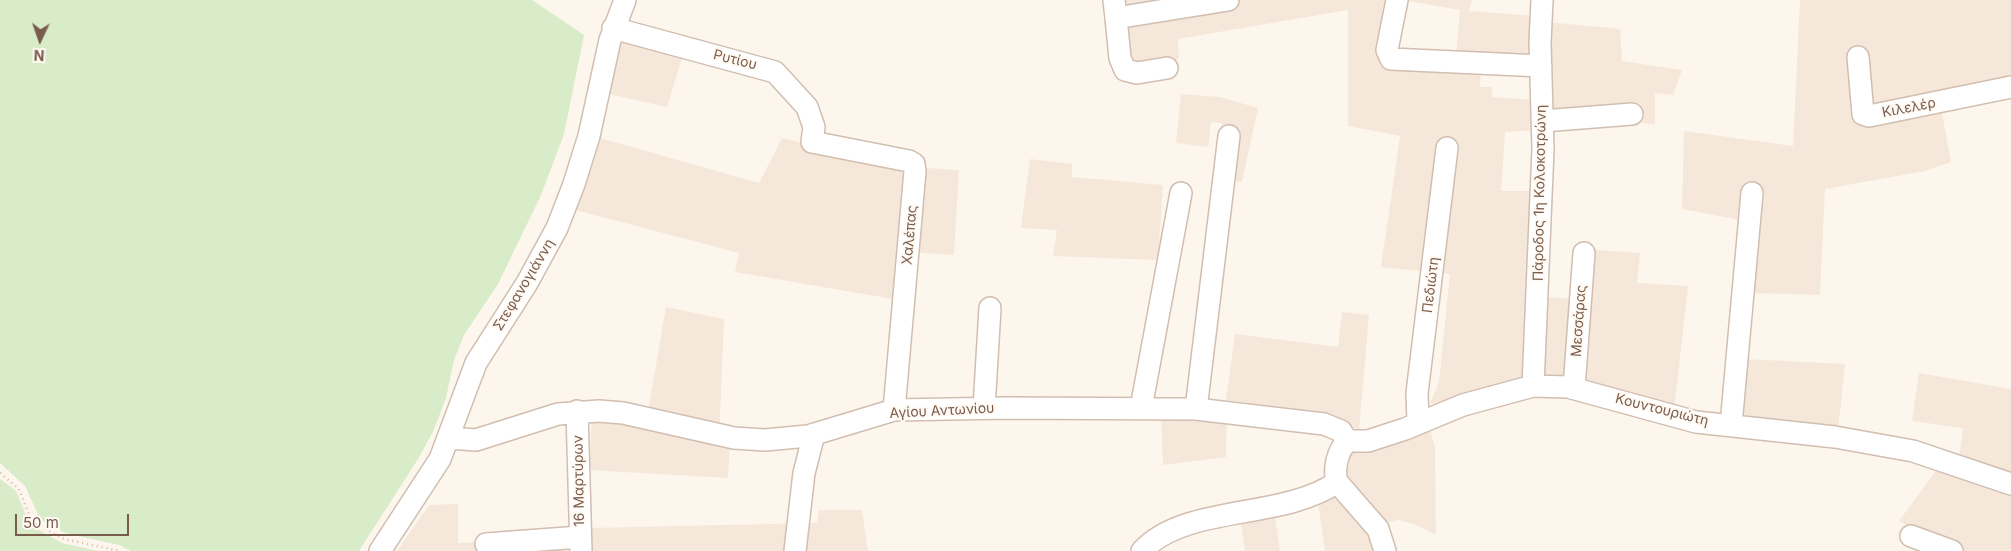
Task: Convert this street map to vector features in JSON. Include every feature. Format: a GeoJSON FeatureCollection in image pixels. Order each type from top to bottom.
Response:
{"type":"FeatureCollection","features":[{"type":"Feature","properties":{"kind":"street","name":"Στεφανογιάννη"},"geometry":{"type":"LineString","coordinates":[[380,551],[434,468],[449,438],[476,363],[541,258],[569,200],[589,136],[613,28],[625,0]]}},
{"type":"Feature","properties":{"kind":"street"},"geometry":{"type":"LineString","coordinates":[[1167,68],[1137,73],[1125,70],[1120,58],[1115,9],[1228,0]]}},
{"type":"Feature","properties":{"kind":"street"},"geometry":{"type":"LineString","coordinates":[[1397,0],[1387,50],[1391,58],[1541,66]]}},
{"type":"Feature","properties":{"kind":"street","name":"Πάροδος 1η Κολοκοτρώνη"},"geometry":{"type":"LineString","coordinates":[[1533,386],[1543,121],[1541,66],[1542,0]]}},
{"type":"Feature","properties":{"kind":"street","name":"Ρυτίου"},"geometry":{"type":"LineString","coordinates":[[613,28],[775,72],[807,107],[814,127],[812,142]]}},
{"type":"Feature","properties":{"kind":"street","name":"Κιλελέρ"},"geometry":{"type":"LineString","coordinates":[[1858,57],[1863,114],[1869,116],[2011,87]]}},
{"type":"Feature","properties":{"kind":"street"},"geometry":{"type":"LineString","coordinates":[[1543,121],[1632,114]]}},
{"type":"Feature","properties":{"kind":"street"},"geometry":{"type":"LineString","coordinates":[[1196,409],[1229,136]]}},
{"type":"Feature","properties":{"kind":"street","name":"Χαλέπας"},"geometry":{"type":"LineString","coordinates":[[812,142],[909,161],[914,164],[915,171],[894,410]]}},
{"type":"Feature","properties":{"kind":"street","name":"Πεδιώτη"},"geometry":{"type":"LineString","coordinates":[[1418,422],[1418,393],[1447,148]]}},
{"type":"Feature","properties":{"kind":"street"},"geometry":{"type":"LineString","coordinates":[[1731,425],[1752,193]]}},
{"type":"Feature","properties":{"kind":"street"},"geometry":{"type":"LineString","coordinates":[[1141,408],[1181,194]]}},
{"type":"Feature","properties":{"kind":"street","name":"Μεσσάρας"},"geometry":{"type":"LineString","coordinates":[[1574,388],[1584,253]]}},
{"type":"Feature","properties":{"kind":"street"},"geometry":{"type":"LineString","coordinates":[[984,408],[990,308]]}},
{"type":"Feature","properties":{"kind":"street","name":"Κουντουριώτη"},"geometry":{"type":"LineString","coordinates":[[1347,441],[1368,441],[1463,405],[1533,386],[1574,388],[1681,418],[1875,443],[1928,456],[2011,484]]}},
{"type":"Feature","properties":{"kind":"street","name":"Αγίου Αντωνίου"},"geometry":{"type":"LineString","coordinates":[[449,438],[476,440],[558,414],[577,411],[623,413],[744,439],[782,440],[814,434],[894,410],[1141,408],[1196,409],[1324,424],[1341,431],[1347,441]]}},
{"type":"Feature","properties":{"kind":"street","name":"16 Μαρτύρων"},"geometry":{"type":"LineString","coordinates":[[577,411],[580,544]]}},
{"type":"Feature","properties":{"kind":"street"},"geometry":{"type":"LineString","coordinates":[[795,551],[804,472],[814,434]]}},
{"type":"Feature","properties":{"kind":"street"},"geometry":{"type":"LineString","coordinates":[[1347,441],[1337,462],[1337,482],[1378,529],[1385,551]]}},
{"type":"Feature","properties":{"kind":"street"},"geometry":{"type":"LineString","coordinates":[[1142,551],[1156,537],[1170,531],[1212,518],[1282,504],[1318,492],[1337,482]]}},
{"type":"Feature","properties":{"kind":"street"},"geometry":{"type":"LineString","coordinates":[[1911,536],[1952,551]]}},
{"type":"Feature","properties":{"kind":"street"},"geometry":{"type":"LineString","coordinates":[[486,544],[580,544]]}},
{"type":"Feature","properties":{"kind":"path"},"geometry":{"type":"LineString","coordinates":[[0,473],[19,489],[32,522],[64,539],[120,551]]}},
{"type":"Feature","properties":{"kind":"shaded area"},"geometry":{"type":"Polygon","coordinates":[[[1123,0],[1395,0],[1380,66],[1481,71],[1480,87],[1492,87],[1492,97],[1536,100],[1536,130],[1505,132],[1501,191],[1534,191],[1527,381],[1430,404],[1439,382],[1450,274],[1381,267],[1400,136],[1348,126],[1348,10],[1178,39],[1179,59],[1132,67],[1123,0]]]}},
{"type":"Feature","properties":{"kind":"shaded area"},"geometry":{"type":"Polygon","coordinates":[[[1403,0],[1472,0],[1469,11],[1535,16],[1532,60],[1456,57],[1460,10],[1403,0]]]}},
{"type":"Feature","properties":{"kind":"shaded area"},"geometry":{"type":"Polygon","coordinates":[[[1800,0],[2011,0],[2011,81],[1939,96],[1951,162],[1925,171],[1825,189],[1820,295],[1752,293],[1762,187],[1750,186],[1746,221],[1682,209],[1684,131],[1793,146],[1800,0]]]}},
{"type":"Feature","properties":{"kind":"shaded area"},"geometry":{"type":"Polygon","coordinates":[[[623,22],[688,38],[667,107],[604,93],[623,22]]]}},
{"type":"Feature","properties":{"kind":"shaded area"},"geometry":{"type":"Polygon","coordinates":[[[1548,22],[1620,29],[1622,61],[1682,70],[1673,95],[1655,93],[1655,125],[1638,122],[1551,126],[1548,22]]]}},
{"type":"Feature","properties":{"kind":"shaded area"},"geometry":{"type":"Polygon","coordinates":[[[1181,94],[1220,97],[1258,108],[1242,182],[1215,181],[1222,123],[1211,122],[1208,147],[1176,143],[1181,94]]]}},
{"type":"Feature","properties":{"kind":"shaded area"},"geometry":{"type":"Polygon","coordinates":[[[593,136],[759,183],[782,138],[904,167],[893,299],[735,272],[739,253],[568,208],[593,136]]]}},
{"type":"Feature","properties":{"kind":"shaded area"},"geometry":{"type":"Polygon","coordinates":[[[1030,159],[1072,164],[1072,177],[1163,185],[1158,260],[1053,256],[1057,230],[1021,228],[1030,159]]]}},
{"type":"Feature","properties":{"kind":"shaded area"},"geometry":{"type":"Polygon","coordinates":[[[911,167],[959,170],[954,255],[905,252],[911,167]]]}},
{"type":"Feature","properties":{"kind":"shaded area"},"geometry":{"type":"Polygon","coordinates":[[[1581,249],[1640,253],[1637,283],[1688,286],[1674,411],[1539,380],[1544,297],[1577,299],[1581,249]]]}},
{"type":"Feature","properties":{"kind":"shaded area"},"geometry":{"type":"Polygon","coordinates":[[[666,307],[724,319],[719,440],[730,441],[728,478],[589,470],[592,414],[646,423],[666,307]]]}},
{"type":"Feature","properties":{"kind":"shaded area"},"geometry":{"type":"Polygon","coordinates":[[[1342,312],[1369,315],[1359,430],[1323,412],[1226,400],[1235,334],[1338,347],[1342,312]]]}},
{"type":"Feature","properties":{"kind":"shaded area"},"geometry":{"type":"Polygon","coordinates":[[[1746,359],[1845,364],[1838,431],[1742,415],[1746,359]]]}},
{"type":"Feature","properties":{"kind":"shaded area"},"geometry":{"type":"Polygon","coordinates":[[[1919,373],[2011,389],[2011,479],[1959,457],[1963,428],[1912,421],[1919,373]]]}},
{"type":"Feature","properties":{"kind":"shaded area"},"geometry":{"type":"Polygon","coordinates":[[[1161,412],[1227,414],[1226,457],[1163,465],[1161,412]]]}},
{"type":"Feature","properties":{"kind":"shaded area"},"geometry":{"type":"Polygon","coordinates":[[[1427,421],[1435,447],[1436,535],[1414,524],[1399,520],[1381,523],[1345,481],[1344,449],[1427,421]]]}},
{"type":"Feature","properties":{"kind":"shaded area"},"geometry":{"type":"Polygon","coordinates":[[[1941,464],[2003,489],[2011,495],[2011,551],[1963,551],[1924,535],[1899,521],[1941,464]]]}},
{"type":"Feature","properties":{"kind":"shaded area"},"geometry":{"type":"Polygon","coordinates":[[[1335,487],[1366,522],[1376,551],[1325,551],[1317,495],[1335,487]]]}},
{"type":"Feature","properties":{"kind":"shaded area"},"geometry":{"type":"Polygon","coordinates":[[[458,504],[458,543],[570,538],[570,551],[397,551],[429,505],[458,504]]]}},
{"type":"Feature","properties":{"kind":"shaded area"},"geometry":{"type":"Polygon","coordinates":[[[1274,508],[1280,551],[1245,551],[1240,515],[1274,508]]]}},
{"type":"Feature","properties":{"kind":"shaded area"},"geometry":{"type":"Polygon","coordinates":[[[819,510],[862,510],[868,551],[590,551],[588,528],[817,523],[819,510]]]}},
{"type":"Feature","properties":{"kind":"green space"},"geometry":{"type":"Polygon","coordinates":[[[0,0],[532,0],[584,35],[564,134],[541,195],[498,284],[464,335],[454,360],[446,398],[433,432],[418,459],[359,551],[131,551],[119,545],[65,533],[40,519],[25,486],[0,463],[0,0]]]}},
{"type":"Feature","properties":{"kind":"green space"},"geometry":{"type":"Polygon","coordinates":[[[0,479],[16,491],[30,525],[62,543],[98,551],[0,551],[0,479]]]}}]}
